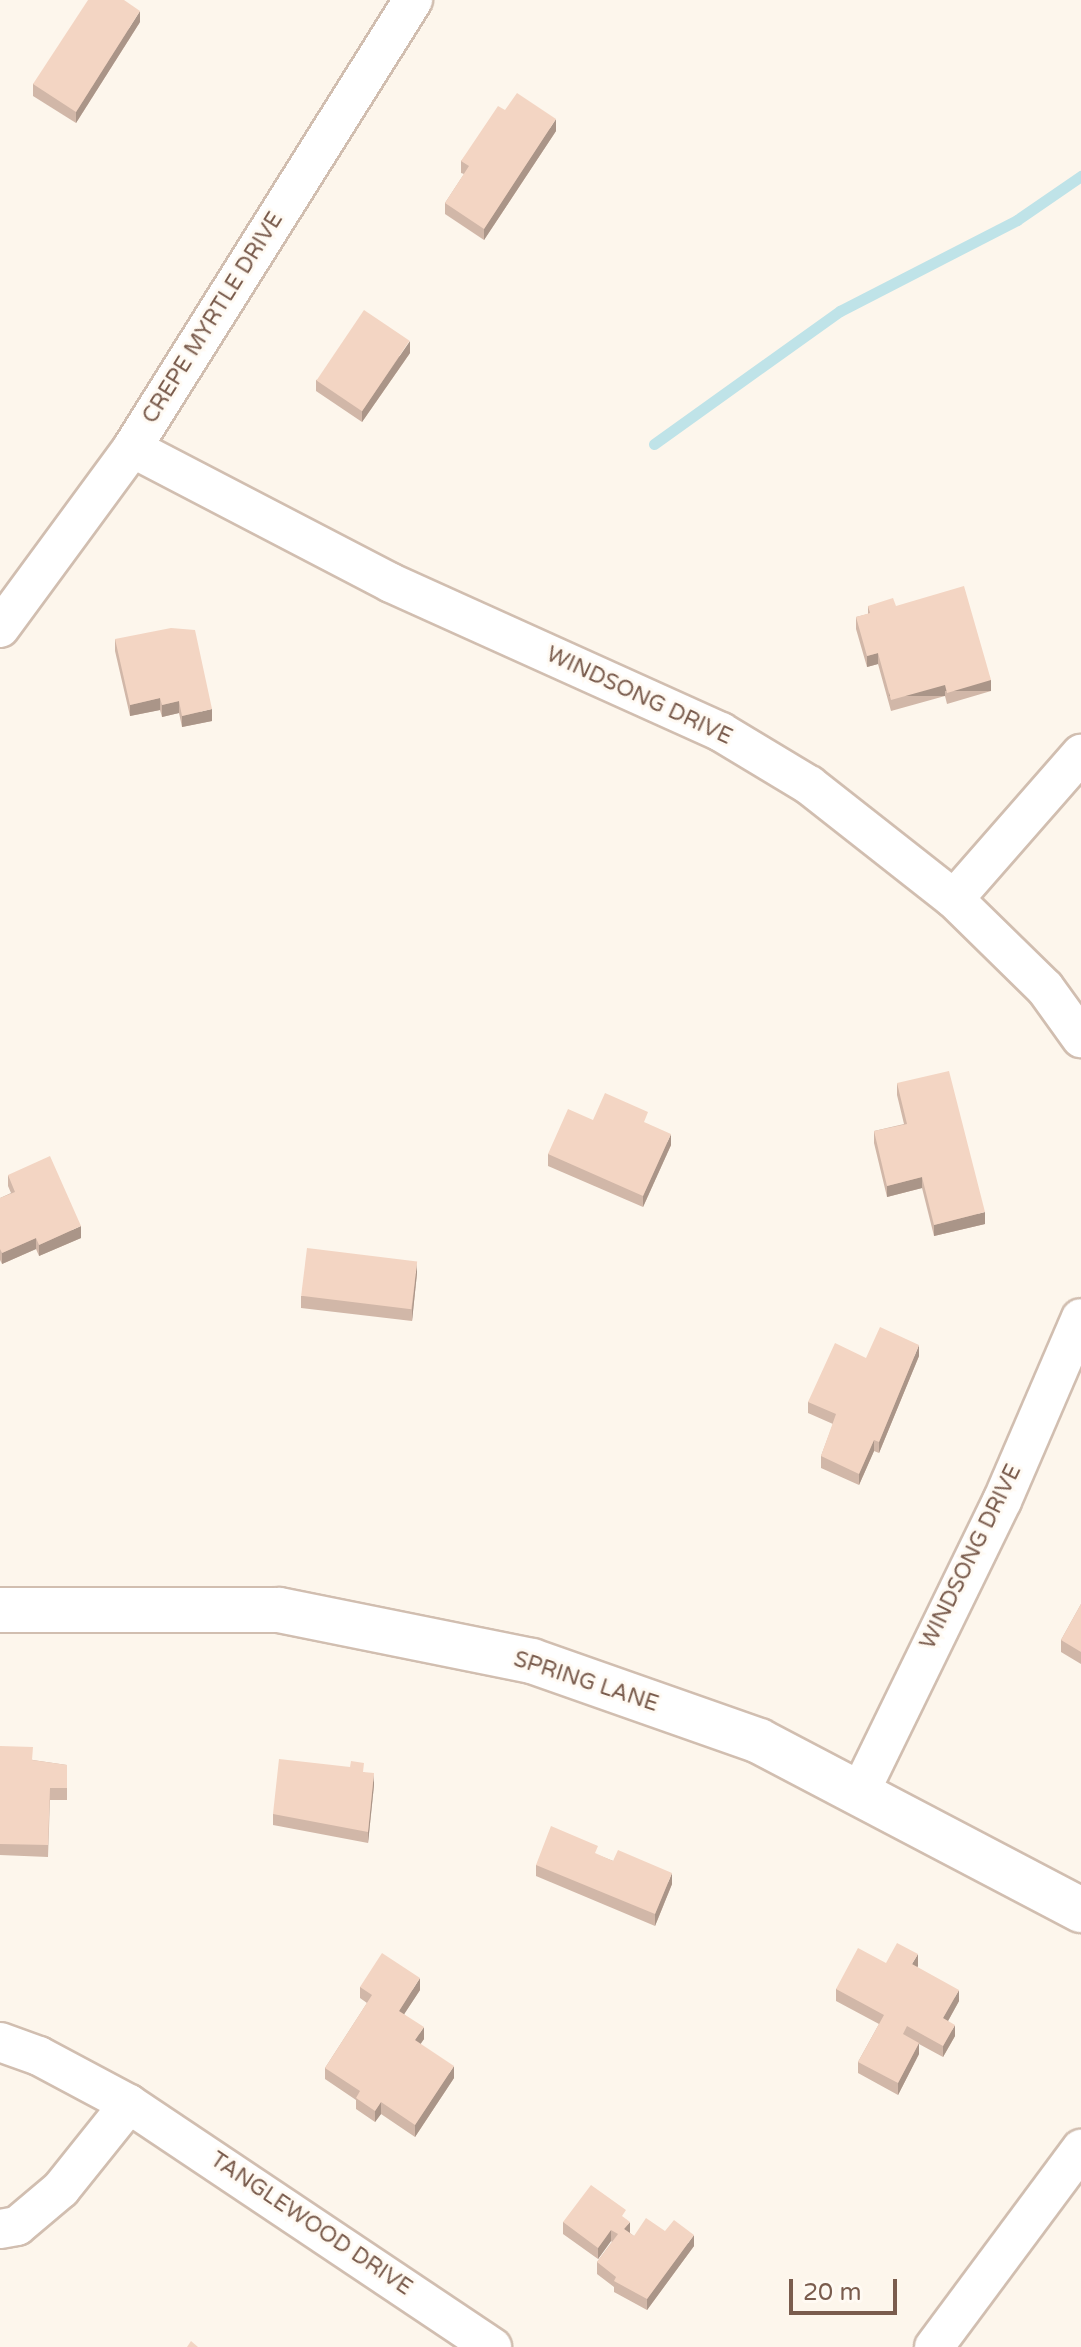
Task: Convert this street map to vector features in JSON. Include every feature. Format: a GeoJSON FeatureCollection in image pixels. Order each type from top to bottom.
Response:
{"type":"FeatureCollection","features":[{"type":"Feature","properties":{"kind":"street","name":"CREPE MYRTLE DRIVE"},"geometry":{"type":"LineString","coordinates":[[0,628],[132,448],[413,0]]}},
{"type":"Feature","properties":{"kind":"street","name":"WINDSONG DRIVE"},"geometry":{"type":"LineString","coordinates":[[132,448],[391,583],[721,732],[809,785],[954,899],[1045,988],[1081,1038]]}},
{"type":"Feature","properties":{"kind":"street"},"geometry":{"type":"LineString","coordinates":[[954,899],[1081,754]]}},
{"type":"Feature","properties":{"kind":"street","name":"WINDSONG DRIVE"},"geometry":{"type":"LineString","coordinates":[[859,1794],[1002,1501],[1081,1318]]}},
{"type":"Feature","properties":{"kind":"street","name":"SPRING LANE"},"geometry":{"type":"LineString","coordinates":[[0,1610],[279,1610],[532,1661],[759,1741],[1081,1910]]}},
{"type":"Feature","properties":{"kind":"street","name":"TANGLEWOOD DRIVE"},"geometry":{"type":"LineString","coordinates":[[0,2042],[39,2056],[129,2104],[492,2347]]}},
{"type":"Feature","properties":{"kind":"street"},"geometry":{"type":"LineString","coordinates":[[0,2229],[17,2226],[61,2189],[129,2104]]}},
{"type":"Feature","properties":{"kind":"street"},"geometry":{"type":"LineString","coordinates":[[934,2347],[1081,2149]]}},
{"type":"Feature","properties":{"kind":"building"},"geometry":{"type":"Polygon","coordinates":[[[88,0],[124,0],[140,11],[76,112],[33,84],[88,0]]]}},
{"type":"Feature","properties":{"kind":"building"},"geometry":{"type":"Polygon","coordinates":[[[517,93],[556,119],[484,229],[445,203],[469,166],[461,161],[498,106],[505,110],[517,93]]]}},
{"type":"Feature","properties":{"kind":"building"},"geometry":{"type":"Polygon","coordinates":[[[364,310],[410,341],[362,411],[316,380],[364,310]]]}},
{"type":"Feature","properties":{"kind":"building"},"geometry":{"type":"Polygon","coordinates":[[[964,586],[991,680],[947,693],[945,685],[891,700],[878,653],[867,656],[856,617],[870,613],[868,606],[893,598],[896,606],[964,586]]]}},
{"type":"Feature","properties":{"kind":"building"},"geometry":{"type":"Polygon","coordinates":[[[171,628],[195,630],[212,709],[182,716],[179,701],[162,705],[160,698],[130,705],[115,639],[171,628]]]}},
{"type":"Feature","properties":{"kind":"building"},"geometry":{"type":"Polygon","coordinates":[[[949,1071],[985,1212],[934,1225],[922,1177],[887,1186],[874,1131],[907,1124],[897,1083],[949,1071]]]}},
{"type":"Feature","properties":{"kind":"building"},"geometry":{"type":"Polygon","coordinates":[[[605,1093],[648,1112],[644,1122],[671,1134],[643,1196],[548,1154],[568,1109],[593,1120],[605,1093]]]}},
{"type":"Feature","properties":{"kind":"building"},"geometry":{"type":"Polygon","coordinates":[[[50,1156],[81,1226],[39,1245],[36,1238],[2,1253],[0,1198],[15,1192],[8,1175],[50,1156]]]}},
{"type":"Feature","properties":{"kind":"building"},"geometry":{"type":"Polygon","coordinates":[[[307,1248],[417,1262],[411,1309],[301,1296],[307,1248]]]}},
{"type":"Feature","properties":{"kind":"building"},"geometry":{"type":"Polygon","coordinates":[[[880,1327],[919,1345],[879,1442],[874,1440],[859,1474],[821,1456],[836,1414],[808,1402],[835,1343],[866,1358],[880,1327]]]}},
{"type":"Feature","properties":{"kind":"building"},"geometry":{"type":"Polygon","coordinates":[[[1081,1604],[1081,1652],[1061,1640],[1081,1604]]]}},
{"type":"Feature","properties":{"kind":"building"},"geometry":{"type":"Polygon","coordinates":[[[0,1746],[33,1747],[32,1760],[67,1765],[67,1788],[50,1788],[48,1845],[0,1844],[0,1746]]]}},
{"type":"Feature","properties":{"kind":"building"},"geometry":{"type":"Polygon","coordinates":[[[279,1759],[350,1767],[351,1761],[364,1763],[363,1772],[374,1773],[368,1832],[273,1814],[279,1759]]]}},
{"type":"Feature","properties":{"kind":"building"},"geometry":{"type":"Polygon","coordinates":[[[551,1826],[598,1846],[595,1853],[613,1861],[618,1850],[672,1873],[655,1914],[536,1865],[551,1826]]]}},
{"type":"Feature","properties":{"kind":"building"},"geometry":{"type":"Polygon","coordinates":[[[897,1943],[918,1954],[912,1964],[959,1990],[943,2018],[955,2025],[943,2046],[907,2026],[903,2034],[919,2043],[898,2083],[858,2062],[884,2015],[836,1989],[858,1948],[886,1963],[897,1943]]]}},
{"type":"Feature","properties":{"kind":"building"},"geometry":{"type":"Polygon","coordinates":[[[382,1953],[420,1978],[399,2011],[424,2027],[415,2040],[454,2066],[415,2125],[381,2102],[375,2111],[356,2098],[360,2091],[325,2068],[372,1995],[360,1987],[382,1953]]]}},
{"type":"Feature","properties":{"kind":"building"},"geometry":{"type":"Polygon","coordinates":[[[591,2185],[626,2210],[622,2216],[630,2222],[624,2229],[634,2236],[646,2218],[665,2231],[674,2220],[694,2235],[647,2299],[614,2281],[616,2277],[597,2262],[618,2234],[611,2230],[598,2248],[563,2222],[591,2185]]]}},
{"type":"Feature","properties":{"kind":"waterway"},"geometry":{"type":"LineString","coordinates":[[654,444],[840,311],[1017,220],[1081,176]]}}]}
